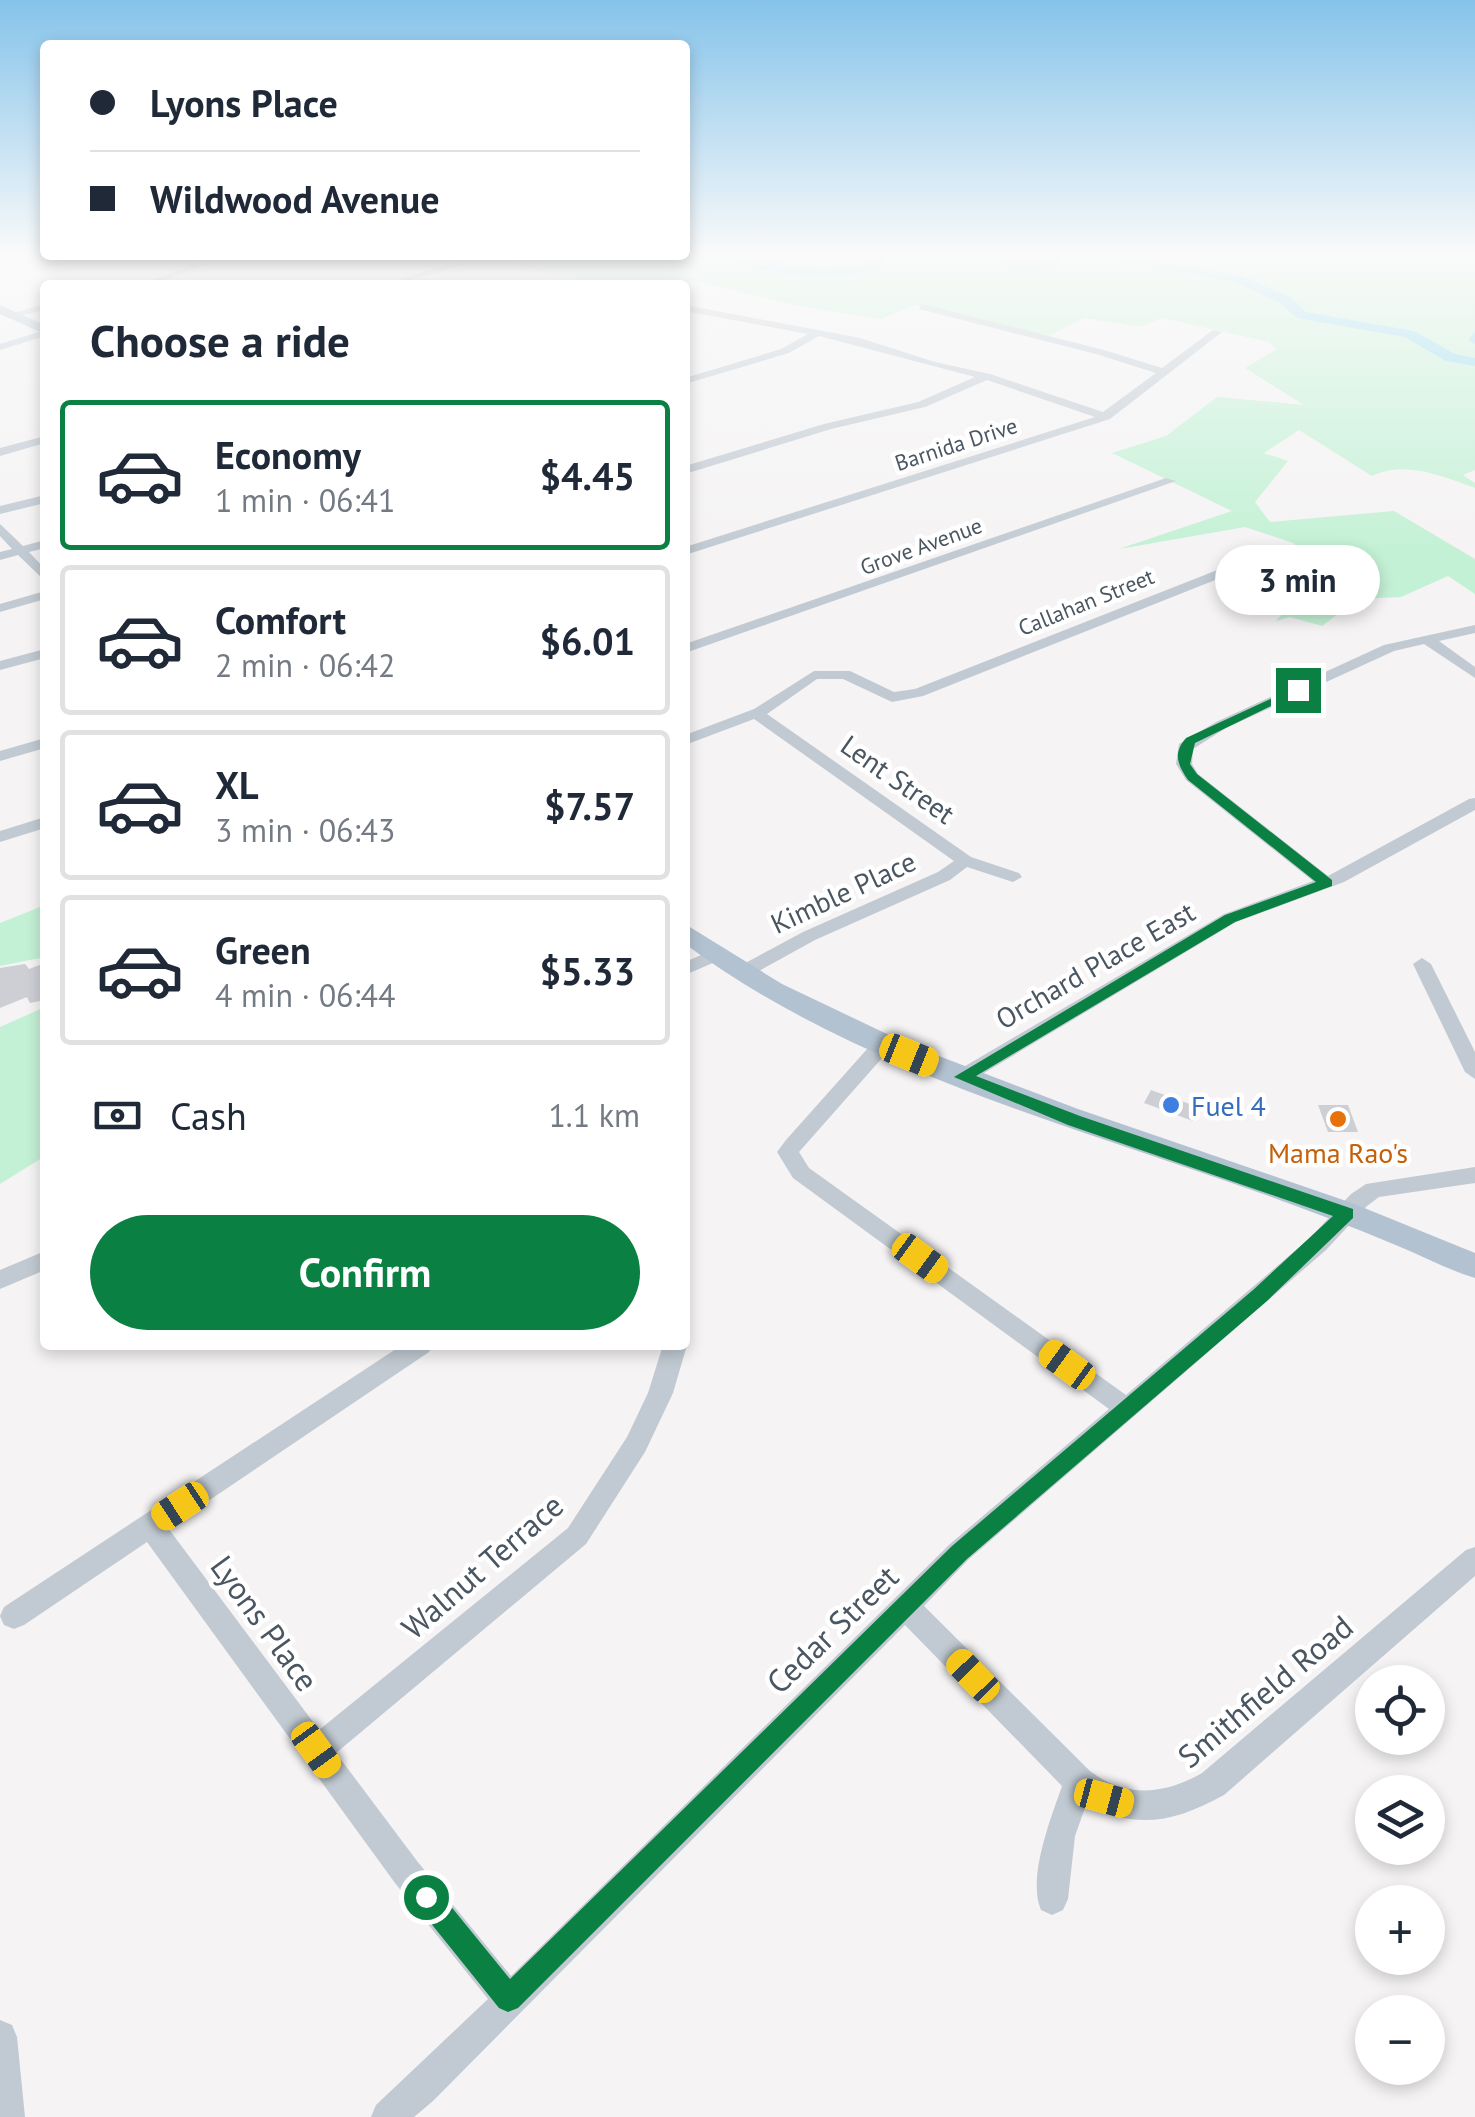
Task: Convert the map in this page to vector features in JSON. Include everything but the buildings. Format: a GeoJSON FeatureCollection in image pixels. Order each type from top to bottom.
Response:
{"type":"FeatureCollection","features":[{"type":"Feature","properties":{"kind":"main road"},"geometry":{"type":"LineString","coordinates":[[690,936],[786,999],[882,1044],[1074,1120],[1346,1214],[1475,1266]]}},
{"type":"Feature","properties":{"kind":"street"},"geometry":{"type":"LineString","coordinates":[[690,380],[775,355]]}},
{"type":"Feature","properties":{"kind":"street"},"geometry":{"type":"LineString","coordinates":[[902,355],[986,376],[1106,417]]}},
{"type":"Feature","properties":{"kind":"street"},"geometry":{"type":"LineString","coordinates":[[1109,355],[1166,372]]}},
{"type":"Feature","properties":{"kind":"street","name":"Barnida Drive"},"geometry":{"type":"LineString","coordinates":[[690,549],[1106,417],[1188,355]]}},
{"type":"Feature","properties":{"kind":"street"},"geometry":{"type":"LineString","coordinates":[[690,468],[828,426],[921,405],[986,376]]}},
{"type":"Feature","properties":{"kind":"street"},"geometry":{"type":"LineString","coordinates":[[0,452],[40,440]]}},
{"type":"Feature","properties":{"kind":"street","name":"Grove Avenue"},"geometry":{"type":"LineString","coordinates":[[690,647],[1170,480]]}},
{"type":"Feature","properties":{"kind":"street"},"geometry":{"type":"LineString","coordinates":[[0,510],[40,500]]}},
{"type":"Feature","properties":{"kind":"street"},"geometry":{"type":"LineString","coordinates":[[0,528],[40,571]]}},
{"type":"Feature","properties":{"kind":"street"},"geometry":{"type":"LineString","coordinates":[[0,556],[40,545]]}},
{"type":"Feature","properties":{"kind":"street","name":"Callahan Street"},"geometry":{"type":"LineString","coordinates":[[756,714],[804,679],[822,673],[851,676],[883,695],[907,696],[1281,549]]}},
{"type":"Feature","properties":{"kind":"street"},"geometry":{"type":"LineString","coordinates":[[0,608],[40,596]]}},
{"type":"Feature","properties":{"kind":"street"},"geometry":{"type":"LineString","coordinates":[[1326,883],[1192,777],[1184,764],[1185,747],[1221,725],[1389,648],[1475,630]]}},
{"type":"Feature","properties":{"kind":"street"},"geometry":{"type":"LineString","coordinates":[[1426,639],[1475,674]]}},
{"type":"Feature","properties":{"kind":"street"},"geometry":{"type":"LineString","coordinates":[[0,666],[40,654]]}},
{"type":"Feature","properties":{"kind":"street"},"geometry":{"type":"LineString","coordinates":[[690,738],[756,714]]}},
{"type":"Feature","properties":{"kind":"street","name":"Lent Street"},"geometry":{"type":"LineString","coordinates":[[756,714],[965,862],[1014,877]]}},
{"type":"Feature","properties":{"kind":"street"},"geometry":{"type":"LineString","coordinates":[[0,756],[40,744]]}},
{"type":"Feature","properties":{"kind":"street","name":"Orchard Place East"},"geometry":{"type":"LineString","coordinates":[[962,1077],[1230,918],[1326,883],[1475,803]]}},
{"type":"Feature","properties":{"kind":"street"},"geometry":{"type":"LineString","coordinates":[[0,837],[40,824]]}},
{"type":"Feature","properties":{"kind":"street","name":"Kimble Place"},"geometry":{"type":"LineString","coordinates":[[742,972],[810,936],[944,876],[965,862]]}},
{"type":"Feature","properties":{"kind":"street"},"geometry":{"type":"LineString","coordinates":[[690,967],[715,955]]}},
{"type":"Feature","properties":{"kind":"street"},"geometry":{"type":"LineString","coordinates":[[1422,964],[1475,1072]]}},
{"type":"Feature","properties":{"kind":"street"},"geometry":{"type":"LineString","coordinates":[[882,1044],[793,1145],[788,1152],[790,1159],[801,1172],[1126,1408]]}},
{"type":"Feature","properties":{"kind":"street","name":"Cedar Street"},"geometry":{"type":"LineString","coordinates":[[388,2117],[959,1552],[1260,1296],[1346,1214],[1374,1190],[1475,1175]]}},
{"type":"Feature","properties":{"kind":"street"},"geometry":{"type":"LineString","coordinates":[[0,1280],[40,1262]]}},
{"type":"Feature","properties":{"kind":"street"},"geometry":{"type":"LineString","coordinates":[[14,1616],[414,1350]]}},
{"type":"Feature","properties":{"kind":"street","name":"Walnut Terrace"},"geometry":{"type":"LineString","coordinates":[[316,1750],[578,1536],[657,1402],[673,1350]]}},
{"type":"Feature","properties":{"kind":"street","name":"Lyons Place"},"geometry":{"type":"LineString","coordinates":[[150,1526],[406,1872],[508,1998]]}},
{"type":"Feature","properties":{"kind":"street","name":"Smithfield Road"},"geometry":{"type":"LineString","coordinates":[[905,1606],[1079,1782],[1104,1798],[1135,1807],[1166,1806],[1188,1800],[1213,1784],[1475,1559]]}},
{"type":"Feature","properties":{"kind":"street"},"geometry":{"type":"LineString","coordinates":[[1052,1899],[1060,1836],[1079,1782]]}},
{"type":"Feature","properties":{"kind":"street"},"geometry":{"type":"LineString","coordinates":[[0,2037],[8,2117]]}},
{"type":"Feature","properties":{"kind":"green space"},"geometry":{"type":"Polygon","coordinates":[[[1267,355],[1475,355],[1475,470],[1463,475],[1475,483],[1475,488],[1411,470],[1372,476],[1299,430],[1264,453],[1288,461],[1255,502],[1270,522],[1394,511],[1475,559],[1475,594],[1448,576],[1401,597],[1357,599],[1322,626],[1290,617],[1276,621],[1306,587],[1337,577],[1293,543],[1245,527],[1119,549],[1232,511],[1112,453],[1166,436],[1217,397],[1304,405],[1245,368],[1267,355]]]}},
{"type":"Feature","properties":{"kind":"green space"},"geometry":{"type":"Polygon","coordinates":[[[40,907],[40,958],[0,966],[0,923],[40,907]]]}},
{"type":"Feature","properties":{"kind":"green space"},"geometry":{"type":"Polygon","coordinates":[[[40,1009],[40,1159],[0,1184],[0,1027],[40,1009]]]}},
{"type":"Feature","properties":{"kind":"waterway"},"geometry":{"type":"LineString","coordinates":[[1445,355],[1475,362]]}},
{"type":"Feature","properties":{"kind":"place","name":"Fuel 4"},"geometry":{"type":"Point","coordinates":[1171,1105]}},
{"type":"Feature","properties":{"kind":"place","name":"Mama Rao's"},"geometry":{"type":"Point","coordinates":[1338,1119]}},
{"type":"Feature","properties":{"kind":"route"},"geometry":{"type":"LineString","coordinates":[[426,1897],[508,1998],[959,1552],[1260,1296],[1346,1214],[962,1077],[1230,918],[1326,883],[1192,777],[1182,755],[1190,740],[1298,690]]}}]}
